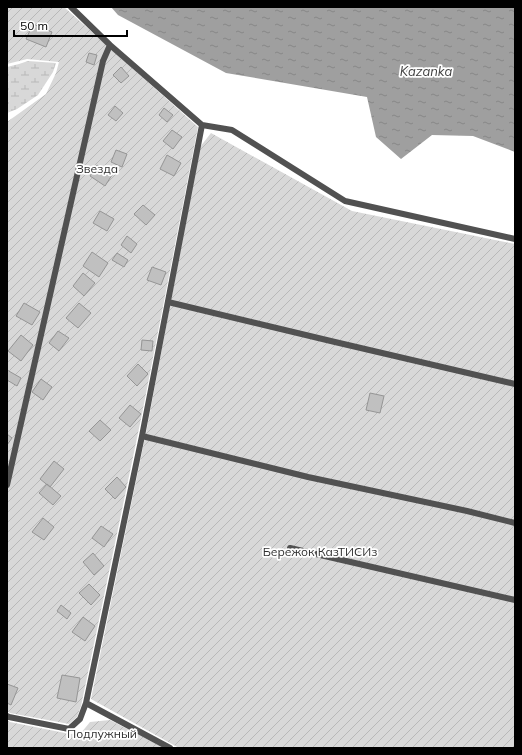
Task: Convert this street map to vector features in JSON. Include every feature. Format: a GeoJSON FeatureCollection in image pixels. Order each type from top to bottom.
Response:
{"type":"FeatureCollection","features":[{"type":"Feature","properties":{"kind":"lane"},"geometry":{"type":"LineString","coordinates":[[71,7],[110,45],[202,125],[232,130],[345,201],[515,238]]}},
{"type":"Feature","properties":{"kind":"lane"},"geometry":{"type":"LineString","coordinates":[[7,485],[103,60],[110,45]]}},
{"type":"Feature","properties":{"kind":"lane"},"geometry":{"type":"LineString","coordinates":[[7,716],[70,729],[80,719],[86,703],[142,436],[202,125]]}},
{"type":"Feature","properties":{"kind":"lane"},"geometry":{"type":"LineString","coordinates":[[168,302],[515,384]]}},
{"type":"Feature","properties":{"kind":"lane"},"geometry":{"type":"LineString","coordinates":[[142,436],[308,476],[515,523]]}},
{"type":"Feature","properties":{"kind":"lane"},"geometry":{"type":"LineString","coordinates":[[290,548],[515,600]]}},
{"type":"Feature","properties":{"kind":"lane"},"geometry":{"type":"LineString","coordinates":[[86,703],[170,748]]}},
{"type":"Feature","properties":{"kind":"green space","name":"Звезда"},"geometry":{"type":"Polygon","coordinates":[[[7,7],[64,7],[198,127],[142,414],[81,706],[77,717],[69,724],[10,713],[7,711],[7,122],[46,94],[56,73],[59,62],[27,59],[7,64],[7,7]]]}},
{"type":"Feature","properties":{"kind":"green space"},"geometry":{"type":"Polygon","coordinates":[[[28,61],[56,63],[53,72],[38,95],[17,109],[7,113],[7,67],[28,61]]]}},
{"type":"Feature","properties":{"kind":"green space","name":"Бережок КазТИСИз"},"geometry":{"type":"Polygon","coordinates":[[[211,133],[352,211],[515,244],[515,748],[179,748],[91,699],[147,428],[200,147],[211,133]]]}},
{"type":"Feature","properties":{"kind":"green space","name":"Подлужный"},"geometry":{"type":"Polygon","coordinates":[[[7,720],[10,722],[70,734],[81,733],[90,722],[110,720],[164,748],[7,748],[7,720]]]}},
{"type":"Feature","properties":{"kind":"water","name":"Kazanka"},"geometry":{"type":"Polygon","coordinates":[[[111,7],[515,7],[515,152],[473,136],[432,135],[401,159],[376,137],[367,97],[226,73],[118,15],[111,7]]]}},
{"type":"Feature","properties":{"kind":"building"},"geometry":{"type":"Polygon","coordinates":[[[33,24],[52,32],[46,47],[26,39],[33,24]]]}},
{"type":"Feature","properties":{"kind":"building"},"geometry":{"type":"Polygon","coordinates":[[[89,53],[97,55],[94,65],[86,62],[89,53]]]}},
{"type":"Feature","properties":{"kind":"building"},"geometry":{"type":"Polygon","coordinates":[[[121,67],[129,76],[121,83],[113,75],[121,67]]]}},
{"type":"Feature","properties":{"kind":"building"},"geometry":{"type":"Polygon","coordinates":[[[115,106],[123,113],[116,121],[108,115],[115,106]]]}},
{"type":"Feature","properties":{"kind":"building"},"geometry":{"type":"Polygon","coordinates":[[[164,108],[173,115],[167,122],[159,115],[164,108]]]}},
{"type":"Feature","properties":{"kind":"building"},"geometry":{"type":"Polygon","coordinates":[[[172,130],[182,137],[173,149],[163,141],[172,130]]]}},
{"type":"Feature","properties":{"kind":"building"},"geometry":{"type":"Polygon","coordinates":[[[116,150],[127,154],[122,167],[111,162],[116,150]]]}},
{"type":"Feature","properties":{"kind":"building"},"geometry":{"type":"Polygon","coordinates":[[[167,155],[181,163],[174,176],[160,169],[167,155]]]}},
{"type":"Feature","properties":{"kind":"building"},"geometry":{"type":"Polygon","coordinates":[[[97,165],[112,175],[105,186],[90,176],[97,165]]]}},
{"type":"Feature","properties":{"kind":"building"},"geometry":{"type":"Polygon","coordinates":[[[143,205],[155,215],[146,225],[134,214],[143,205]]]}},
{"type":"Feature","properties":{"kind":"building"},"geometry":{"type":"Polygon","coordinates":[[[100,211],[114,219],[107,231],[93,223],[100,211]]]}},
{"type":"Feature","properties":{"kind":"building"},"geometry":{"type":"Polygon","coordinates":[[[127,236],[137,244],[131,253],[121,245],[127,236]]]}},
{"type":"Feature","properties":{"kind":"building"},"geometry":{"type":"Polygon","coordinates":[[[92,252],[108,263],[99,277],[83,266],[92,252]]]}},
{"type":"Feature","properties":{"kind":"building"},"geometry":{"type":"Polygon","coordinates":[[[117,253],[128,260],[124,267],[112,260],[117,253]]]}},
{"type":"Feature","properties":{"kind":"building"},"geometry":{"type":"Polygon","coordinates":[[[152,267],[166,272],[161,285],[147,280],[152,267]]]}},
{"type":"Feature","properties":{"kind":"building"},"geometry":{"type":"Polygon","coordinates":[[[83,273],[95,283],[84,296],[73,286],[83,273]]]}},
{"type":"Feature","properties":{"kind":"building"},"geometry":{"type":"Polygon","coordinates":[[[24,303],[40,312],[32,325],[16,316],[24,303]]]}},
{"type":"Feature","properties":{"kind":"building"},"geometry":{"type":"Polygon","coordinates":[[[79,303],[91,313],[78,328],[66,318],[79,303]]]}},
{"type":"Feature","properties":{"kind":"building"},"geometry":{"type":"Polygon","coordinates":[[[58,331],[69,338],[59,351],[49,343],[58,331]]]}},
{"type":"Feature","properties":{"kind":"building"},"geometry":{"type":"Polygon","coordinates":[[[21,335],[33,345],[21,361],[8,351],[21,335]]]}},
{"type":"Feature","properties":{"kind":"building"},"geometry":{"type":"Polygon","coordinates":[[[142,340],[153,341],[152,351],[141,350],[142,340]]]}},
{"type":"Feature","properties":{"kind":"building"},"geometry":{"type":"Polygon","coordinates":[[[138,364],[148,374],[137,386],[127,376],[138,364]]]}},
{"type":"Feature","properties":{"kind":"building"},"geometry":{"type":"Polygon","coordinates":[[[7,370],[21,378],[17,386],[7,380],[7,370]]]}},
{"type":"Feature","properties":{"kind":"building"},"geometry":{"type":"Polygon","coordinates":[[[41,379],[52,387],[43,400],[32,392],[41,379]]]}},
{"type":"Feature","properties":{"kind":"building"},"geometry":{"type":"Polygon","coordinates":[[[370,393],[384,396],[380,413],[366,410],[370,393]]]}},
{"type":"Feature","properties":{"kind":"building"},"geometry":{"type":"Polygon","coordinates":[[[130,405],[141,414],[130,427],[119,418],[130,405]]]}},
{"type":"Feature","properties":{"kind":"building"},"geometry":{"type":"Polygon","coordinates":[[[100,420],[111,430],[100,441],[89,431],[100,420]]]}},
{"type":"Feature","properties":{"kind":"building"},"geometry":{"type":"Polygon","coordinates":[[[7,434],[12,438],[7,445],[7,434]]]}},
{"type":"Feature","properties":{"kind":"building"},"geometry":{"type":"Polygon","coordinates":[[[54,461],[64,469],[50,487],[40,479],[54,461]]]}},
{"type":"Feature","properties":{"kind":"building"},"geometry":{"type":"Polygon","coordinates":[[[117,477],[126,487],[115,499],[105,489],[117,477]]]}},
{"type":"Feature","properties":{"kind":"building"},"geometry":{"type":"Polygon","coordinates":[[[47,484],[61,496],[53,505],[39,493],[47,484]]]}},
{"type":"Feature","properties":{"kind":"building"},"geometry":{"type":"Polygon","coordinates":[[[43,518],[54,527],[44,540],[32,532],[43,518]]]}},
{"type":"Feature","properties":{"kind":"building"},"geometry":{"type":"Polygon","coordinates":[[[101,526],[113,534],[104,547],[92,538],[101,526]]]}},
{"type":"Feature","properties":{"kind":"building"},"geometry":{"type":"Polygon","coordinates":[[[93,553],[104,566],[94,575],[83,562],[93,553]]]}},
{"type":"Feature","properties":{"kind":"building"},"geometry":{"type":"Polygon","coordinates":[[[89,584],[100,595],[91,605],[79,593],[89,584]]]}},
{"type":"Feature","properties":{"kind":"building"},"geometry":{"type":"Polygon","coordinates":[[[61,605],[71,613],[67,619],[57,611],[61,605]]]}},
{"type":"Feature","properties":{"kind":"building"},"geometry":{"type":"Polygon","coordinates":[[[83,617],[95,626],[85,641],[72,632],[83,617]]]}},
{"type":"Feature","properties":{"kind":"building"},"geometry":{"type":"Polygon","coordinates":[[[62,675],[80,678],[76,702],[57,698],[62,675]]]}},
{"type":"Feature","properties":{"kind":"building"},"geometry":{"type":"Polygon","coordinates":[[[7,684],[18,688],[11,705],[7,703],[7,684]]]}}]}
